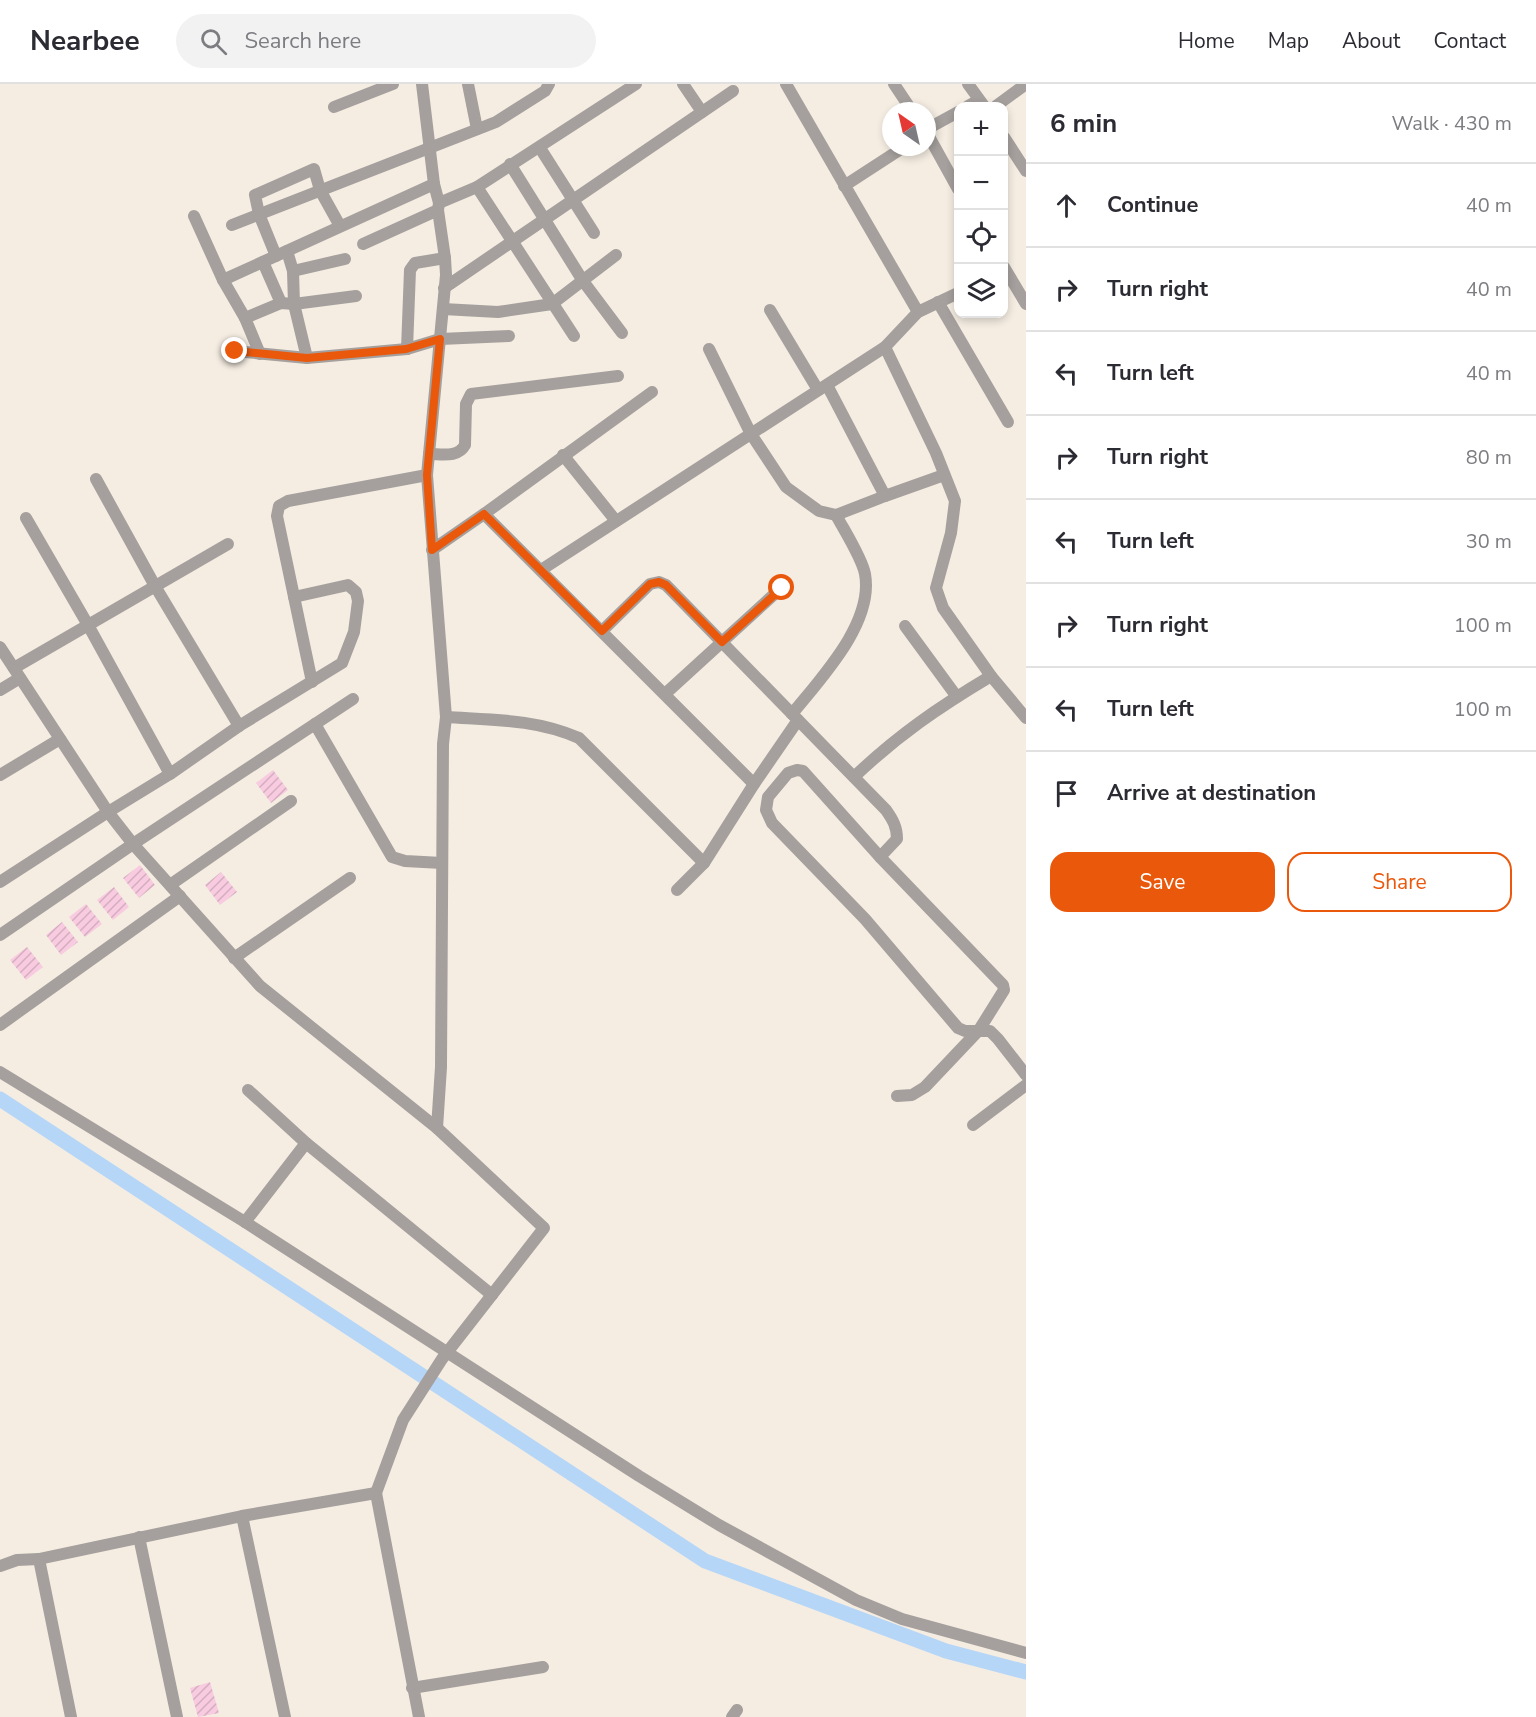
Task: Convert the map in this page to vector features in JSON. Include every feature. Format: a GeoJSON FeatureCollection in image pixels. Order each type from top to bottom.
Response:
{"type":"FeatureCollection","features":[{"type":"Feature","properties":{"kind":"street"},"geometry":{"type":"LineString","coordinates":[[422,84],[445,258],[443,309],[427,475],[446,717],[443,744],[441,1067],[437,1128]]}},
{"type":"Feature","properties":{"kind":"street"},"geometry":{"type":"LineString","coordinates":[[468,84],[477,129]]}},
{"type":"Feature","properties":{"kind":"street"},"geometry":{"type":"LineString","coordinates":[[232,225],[496,122],[545,91],[549,84]]}},
{"type":"Feature","properties":{"kind":"street"},"geometry":{"type":"LineString","coordinates":[[363,244],[477,187],[636,84]]}},
{"type":"Feature","properties":{"kind":"street"},"geometry":{"type":"LineString","coordinates":[[683,84],[702,112]]}},
{"type":"Feature","properties":{"kind":"street"},"geometry":{"type":"LineString","coordinates":[[786,84],[918,312]]}},
{"type":"Feature","properties":{"kind":"street"},"geometry":{"type":"LineString","coordinates":[[894,84],[906,102]]}},
{"type":"Feature","properties":{"kind":"street"},"geometry":{"type":"LineString","coordinates":[[968,84],[980,102]]}},
{"type":"Feature","properties":{"kind":"street"},"geometry":{"type":"LineString","coordinates":[[1001,102],[1026,84]]}},
{"type":"Feature","properties":{"kind":"street"},"geometry":{"type":"LineString","coordinates":[[334,107],[388,85]]}},
{"type":"Feature","properties":{"kind":"street"},"geometry":{"type":"LineString","coordinates":[[444,288],[733,91]]}},
{"type":"Feature","properties":{"kind":"street"},"geometry":{"type":"LineString","coordinates":[[936,125],[954,114]]}},
{"type":"Feature","properties":{"kind":"street"},"geometry":{"type":"LineString","coordinates":[[1008,142],[1026,171]]}},
{"type":"Feature","properties":{"kind":"street"},"geometry":{"type":"LineString","coordinates":[[540,148],[594,233]]}},
{"type":"Feature","properties":{"kind":"street"},"geometry":{"type":"LineString","coordinates":[[936,148],[954,182]]}},
{"type":"Feature","properties":{"kind":"street"},"geometry":{"type":"LineString","coordinates":[[844,186],[890,156]]}},
{"type":"Feature","properties":{"kind":"street"},"geometry":{"type":"LineString","coordinates":[[510,164],[583,280],[622,333]]}},
{"type":"Feature","properties":{"kind":"street"},"geometry":{"type":"LineString","coordinates":[[288,304],[293,271],[259,214],[255,195],[314,170],[320,190],[340,226]]}},
{"type":"Feature","properties":{"kind":"street"},"geometry":{"type":"LineString","coordinates":[[223,280],[434,184]]}},
{"type":"Feature","properties":{"kind":"street"},"geometry":{"type":"LineString","coordinates":[[477,187],[574,336]]}},
{"type":"Feature","properties":{"kind":"street"},"geometry":{"type":"LineString","coordinates":[[194,216],[223,280],[245,318],[260,354]]}},
{"type":"Feature","properties":{"kind":"street"},"geometry":{"type":"LineString","coordinates":[[443,309],[498,312],[552,304],[616,255]]}},
{"type":"Feature","properties":{"kind":"street"},"geometry":{"type":"LineString","coordinates":[[406,349],[410,270],[415,263],[445,258]]}},
{"type":"Feature","properties":{"kind":"street"},"geometry":{"type":"LineString","coordinates":[[293,271],[345,259]]}},
{"type":"Feature","properties":{"kind":"street"},"geometry":{"type":"LineString","coordinates":[[262,262],[288,304],[307,358]]}},
{"type":"Feature","properties":{"kind":"street"},"geometry":{"type":"LineString","coordinates":[[1008,275],[1026,304]]}},
{"type":"Feature","properties":{"kind":"street"},"geometry":{"type":"LineString","coordinates":[[541,570],[885,347],[918,312],[954,294]]}},
{"type":"Feature","properties":{"kind":"street"},"geometry":{"type":"LineString","coordinates":[[245,318],[288,304],[356,296]]}},
{"type":"Feature","properties":{"kind":"street"},"geometry":{"type":"LineString","coordinates":[[939,302],[1008,422]]}},
{"type":"Feature","properties":{"kind":"street"},"geometry":{"type":"LineString","coordinates":[[770,310],[822,387],[885,496]]}},
{"type":"Feature","properties":{"kind":"street"},"geometry":{"type":"LineString","coordinates":[[235,351],[307,358],[406,349],[440,339],[509,336]]}},
{"type":"Feature","properties":{"kind":"street"},"geometry":{"type":"LineString","coordinates":[[885,347],[955,501],[951,533],[936,588],[944,608],[991,676],[1026,718]]}},
{"type":"Feature","properties":{"kind":"street"},"geometry":{"type":"LineString","coordinates":[[709,349],[751,434],[786,487],[819,511],[836,515],[944,474]]}},
{"type":"Feature","properties":{"kind":"street"},"geometry":{"type":"LineString","coordinates":[[429,454],[457,454],[462,450],[465,445],[466,404],[471,394],[618,376]]}},
{"type":"Feature","properties":{"kind":"street"},"geometry":{"type":"LineString","coordinates":[[432,550],[652,392]]}},
{"type":"Feature","properties":{"kind":"street"},"geometry":{"type":"LineString","coordinates":[[563,455],[616,521]]}},
{"type":"Feature","properties":{"kind":"street"},"geometry":{"type":"LineString","coordinates":[[312,682],[277,516],[279,506],[288,501],[427,475]]}},
{"type":"Feature","properties":{"kind":"street"},"geometry":{"type":"LineString","coordinates":[[96,479],[155,586],[239,726]]}},
{"type":"Feature","properties":{"kind":"street"},"geometry":{"type":"LineString","coordinates":[[484,514],[754,784]]}},
{"type":"Feature","properties":{"kind":"street"},"geometry":{"type":"LineString","coordinates":[[677,890],[704,863],[856,624],[867,593],[865,571],[836,515]]}},
{"type":"Feature","properties":{"kind":"street"},"geometry":{"type":"LineString","coordinates":[[26,518],[170,774]]}},
{"type":"Feature","properties":{"kind":"street"},"geometry":{"type":"LineString","coordinates":[[0,690],[17,673],[88,625],[228,544]]}},
{"type":"Feature","properties":{"kind":"street"},"geometry":{"type":"LineString","coordinates":[[602,631],[650,584],[659,582],[666,585],[886,810],[895,822],[897,839],[880,857]]}},
{"type":"Feature","properties":{"kind":"street"},"geometry":{"type":"LineString","coordinates":[[0,882],[170,774],[239,726],[342,663],[354,632],[358,601],[356,592],[348,585],[294,597]]}},
{"type":"Feature","properties":{"kind":"street"},"geometry":{"type":"LineString","coordinates":[[665,694],[782,588]]}},
{"type":"Feature","properties":{"kind":"street"},"geometry":{"type":"LineString","coordinates":[[905,626],[957,697]]}},
{"type":"Feature","properties":{"kind":"street"},"geometry":{"type":"LineString","coordinates":[[0,647],[108,812],[133,844],[260,986],[437,1128],[544,1228],[445,1356],[403,1420],[376,1493],[419,1717]]}},
{"type":"Feature","properties":{"kind":"street"},"geometry":{"type":"LineString","coordinates":[[854,777],[883,749],[915,724],[991,676]]}},
{"type":"Feature","properties":{"kind":"street"},"geometry":{"type":"LineString","coordinates":[[0,935],[352,699]]}},
{"type":"Feature","properties":{"kind":"street"},"geometry":{"type":"LineString","coordinates":[[446,717],[538,724],[579,738],[704,863]]}},
{"type":"Feature","properties":{"kind":"street"},"geometry":{"type":"LineString","coordinates":[[315,724],[392,857],[405,861],[442,863]]}},
{"type":"Feature","properties":{"kind":"street"},"geometry":{"type":"LineString","coordinates":[[0,776],[60,739]]}},
{"type":"Feature","properties":{"kind":"street"},"geometry":{"type":"LineString","coordinates":[[897,1096],[912,1095],[925,1087],[980,1030],[1004,990],[1003,985],[880,857],[803,771],[788,773],[768,797],[766,810],[772,823],[865,920],[958,1028],[964,1031],[980,1030],[990,1031],[1026,1075]]}},
{"type":"Feature","properties":{"kind":"street"},"geometry":{"type":"LineString","coordinates":[[170,885],[291,801]]}},
{"type":"Feature","properties":{"kind":"street"},"geometry":{"type":"LineString","coordinates":[[234,958],[350,878]]}},
{"type":"Feature","properties":{"kind":"street"},"geometry":{"type":"LineString","coordinates":[[0,1025],[180,896]]}},
{"type":"Feature","properties":{"kind":"street"},"geometry":{"type":"LineString","coordinates":[[0,1072],[245,1222],[445,1356],[719,1525],[856,1600],[902,1619],[1026,1653]]}},
{"type":"Feature","properties":{"kind":"street"},"geometry":{"type":"LineString","coordinates":[[973,1125],[1026,1084]]}},
{"type":"Feature","properties":{"kind":"street"},"geometry":{"type":"LineString","coordinates":[[248,1090],[306,1143],[492,1295]]}},
{"type":"Feature","properties":{"kind":"street"},"geometry":{"type":"LineString","coordinates":[[245,1222],[306,1143]]}},
{"type":"Feature","properties":{"kind":"street"},"geometry":{"type":"LineString","coordinates":[[0,1566],[17,1560],[39,1559],[242,1516],[376,1493]]}},
{"type":"Feature","properties":{"kind":"street"},"geometry":{"type":"LineString","coordinates":[[242,1516],[285,1717]]}},
{"type":"Feature","properties":{"kind":"street"},"geometry":{"type":"LineString","coordinates":[[139,1537],[177,1717]]}},
{"type":"Feature","properties":{"kind":"street"},"geometry":{"type":"LineString","coordinates":[[39,1559],[71,1717]]}},
{"type":"Feature","properties":{"kind":"street"},"geometry":{"type":"LineString","coordinates":[[412,1688],[543,1667]]}},
{"type":"Feature","properties":{"kind":"building"},"geometry":{"type":"Polygon","coordinates":[[[273,770],[288,790],[271,803],[256,783],[273,770]]]}},
{"type":"Feature","properties":{"kind":"building"},"geometry":{"type":"Polygon","coordinates":[[[140,865],[155,885],[139,898],[123,878],[140,865]]]}},
{"type":"Feature","properties":{"kind":"building"},"geometry":{"type":"Polygon","coordinates":[[[221,872],[237,892],[220,905],[205,885],[221,872]]]}},
{"type":"Feature","properties":{"kind":"building"},"geometry":{"type":"Polygon","coordinates":[[[114,887],[129,907],[113,920],[97,900],[114,887]]]}},
{"type":"Feature","properties":{"kind":"building"},"geometry":{"type":"Polygon","coordinates":[[[86,904],[102,924],[85,937],[69,917],[86,904]]]}},
{"type":"Feature","properties":{"kind":"building"},"geometry":{"type":"Polygon","coordinates":[[[62,922],[78,942],[61,955],[46,935],[62,922]]]}},
{"type":"Feature","properties":{"kind":"building"},"geometry":{"type":"Polygon","coordinates":[[[27,947],[43,967],[26,980],[10,960],[27,947]]]}},
{"type":"Feature","properties":{"kind":"building"},"geometry":{"type":"Polygon","coordinates":[[[210,1682],[219,1713],[198,1717],[190,1688],[210,1682]]]}},
{"type":"Feature","properties":{"kind":"waterway"},"geometry":{"type":"LineString","coordinates":[[0,1099],[705,1561],[946,1651],[1026,1672]]}},
{"type":"Feature","properties":{"kind":"route"},"geometry":{"type":"LineString","coordinates":[[235,351],[307,358],[406,349],[440,339],[427,475],[432,550],[484,514],[602,631],[650,584],[659,582],[666,585],[722,642],[782,588]]}}]}
